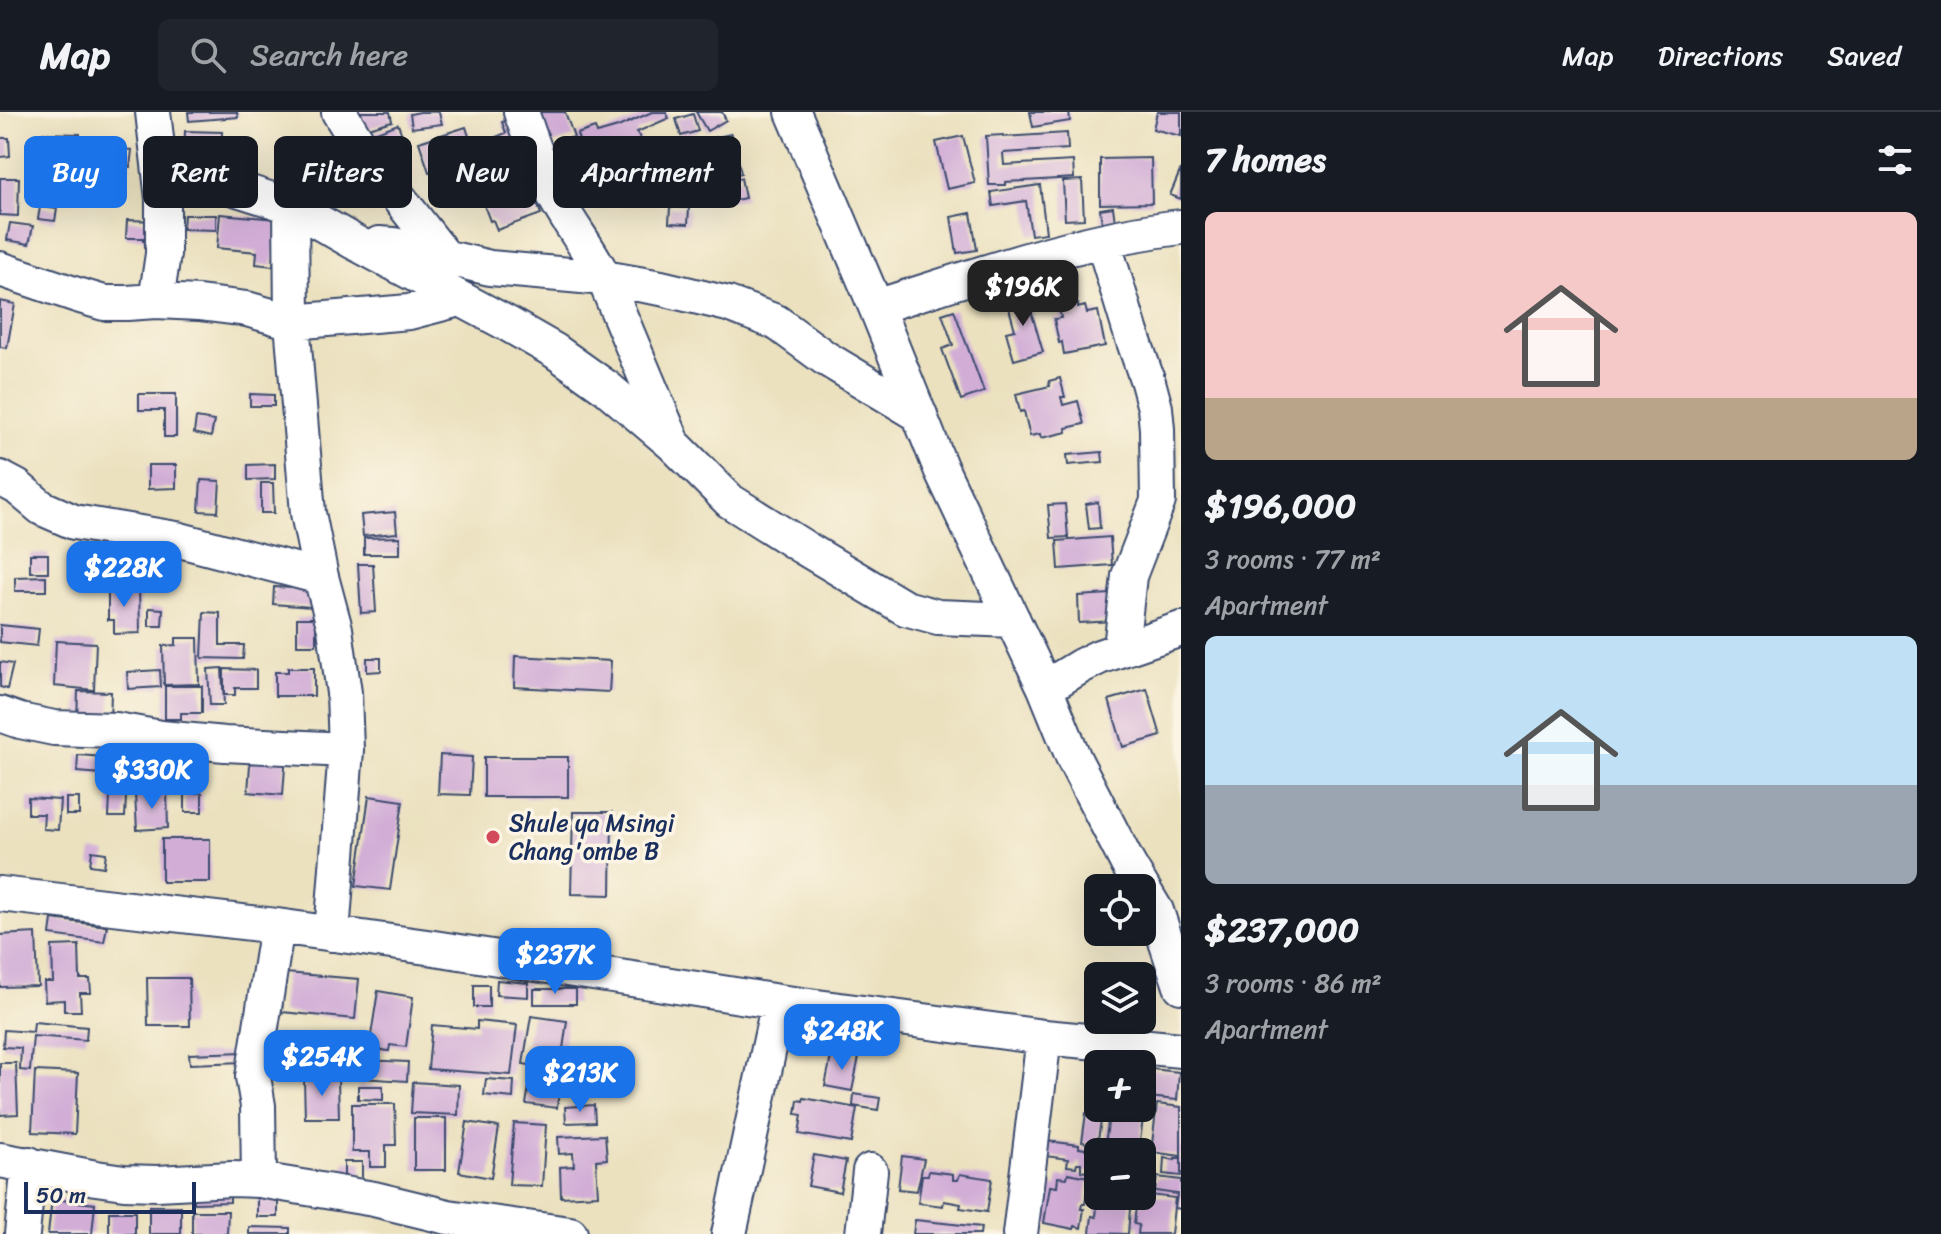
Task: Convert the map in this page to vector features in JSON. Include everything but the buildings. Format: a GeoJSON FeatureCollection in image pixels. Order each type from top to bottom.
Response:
{"type":"FeatureCollection","features":[{"type":"Feature","properties":{"kind":"street"},"geometry":{"type":"LineString","coordinates":[[128,112],[154,136]]}},
{"type":"Feature","properties":{"kind":"street"},"geometry":{"type":"LineString","coordinates":[[339,112],[374,167],[445,257]]}},
{"type":"Feature","properties":{"kind":"street"},"geometry":{"type":"LineString","coordinates":[[521,112],[558,204],[604,278],[673,444]]}},
{"type":"Feature","properties":{"kind":"street"},"geometry":{"type":"LineString","coordinates":[[793,112],[941,469],[1045,688],[1074,759],[1128,864],[1168,904],[1181,986]]}},
{"type":"Feature","properties":{"kind":"street"},"geometry":{"type":"LineString","coordinates":[[156,301],[163,254],[163,208]]}},
{"type":"Feature","properties":{"kind":"street"},"geometry":{"type":"LineString","coordinates":[[291,208],[292,322],[308,513],[335,629],[344,693],[346,750],[332,934]]}},
{"type":"Feature","properties":{"kind":"street"},"geometry":{"type":"LineString","coordinates":[[294,208],[555,351],[607,388],[673,444],[730,501],[905,608],[938,617],[1013,620]]}},
{"type":"Feature","properties":{"kind":"street"},"geometry":{"type":"LineString","coordinates":[[876,307],[1037,258],[1151,230],[1181,227]]}},
{"type":"Feature","properties":{"kind":"street"},"geometry":{"type":"LineString","coordinates":[[1103,241],[1148,382],[1157,429],[1158,501],[1131,567],[1121,648]]}},
{"type":"Feature","properties":{"kind":"street"},"geometry":{"type":"LineString","coordinates":[[354,242],[394,245],[490,268],[604,278],[728,304],[776,322],[825,358],[920,415]]}},
{"type":"Feature","properties":{"kind":"street"},"geometry":{"type":"LineString","coordinates":[[0,269],[104,303],[199,303],[247,309],[292,322],[409,312],[459,299]]}},
{"type":"Feature","properties":{"kind":"street"},"geometry":{"type":"LineString","coordinates":[[0,478],[17,487],[42,508],[74,522],[176,539],[321,577]]}},
{"type":"Feature","properties":{"kind":"street"},"geometry":{"type":"LineString","coordinates":[[1045,688],[1081,666],[1121,648],[1181,629]]}},
{"type":"Feature","properties":{"kind":"street"},"geometry":{"type":"LineString","coordinates":[[0,714],[54,728],[116,730],[225,744],[346,750]]}},
{"type":"Feature","properties":{"kind":"street"},"geometry":{"type":"LineString","coordinates":[[0,894],[277,926],[779,1002],[1044,1037],[1181,1050]]}},
{"type":"Feature","properties":{"kind":"street"},"geometry":{"type":"LineString","coordinates":[[259,1180],[258,1106],[253,1077],[277,926]]}},
{"type":"Feature","properties":{"kind":"street"},"geometry":{"type":"LineString","coordinates":[[729,1234],[779,1002]]}},
{"type":"Feature","properties":{"kind":"street"},"geometry":{"type":"LineString","coordinates":[[1020,1234],[1044,1037]]}},
{"type":"Feature","properties":{"kind":"street"},"geometry":{"type":"LineString","coordinates":[[22,1234],[15,1162],[124,1182],[259,1180],[374,1199],[448,1217],[570,1234]]}},
{"type":"Feature","properties":{"kind":"street"},"geometry":{"type":"LineString","coordinates":[[863,1234],[870,1171]]}},
{"type":"Feature","properties":{"kind":"place","name":"Shule ya Msingi Chang'ombe B"},"geometry":{"type":"Point","coordinates":[493,837]}}]}
